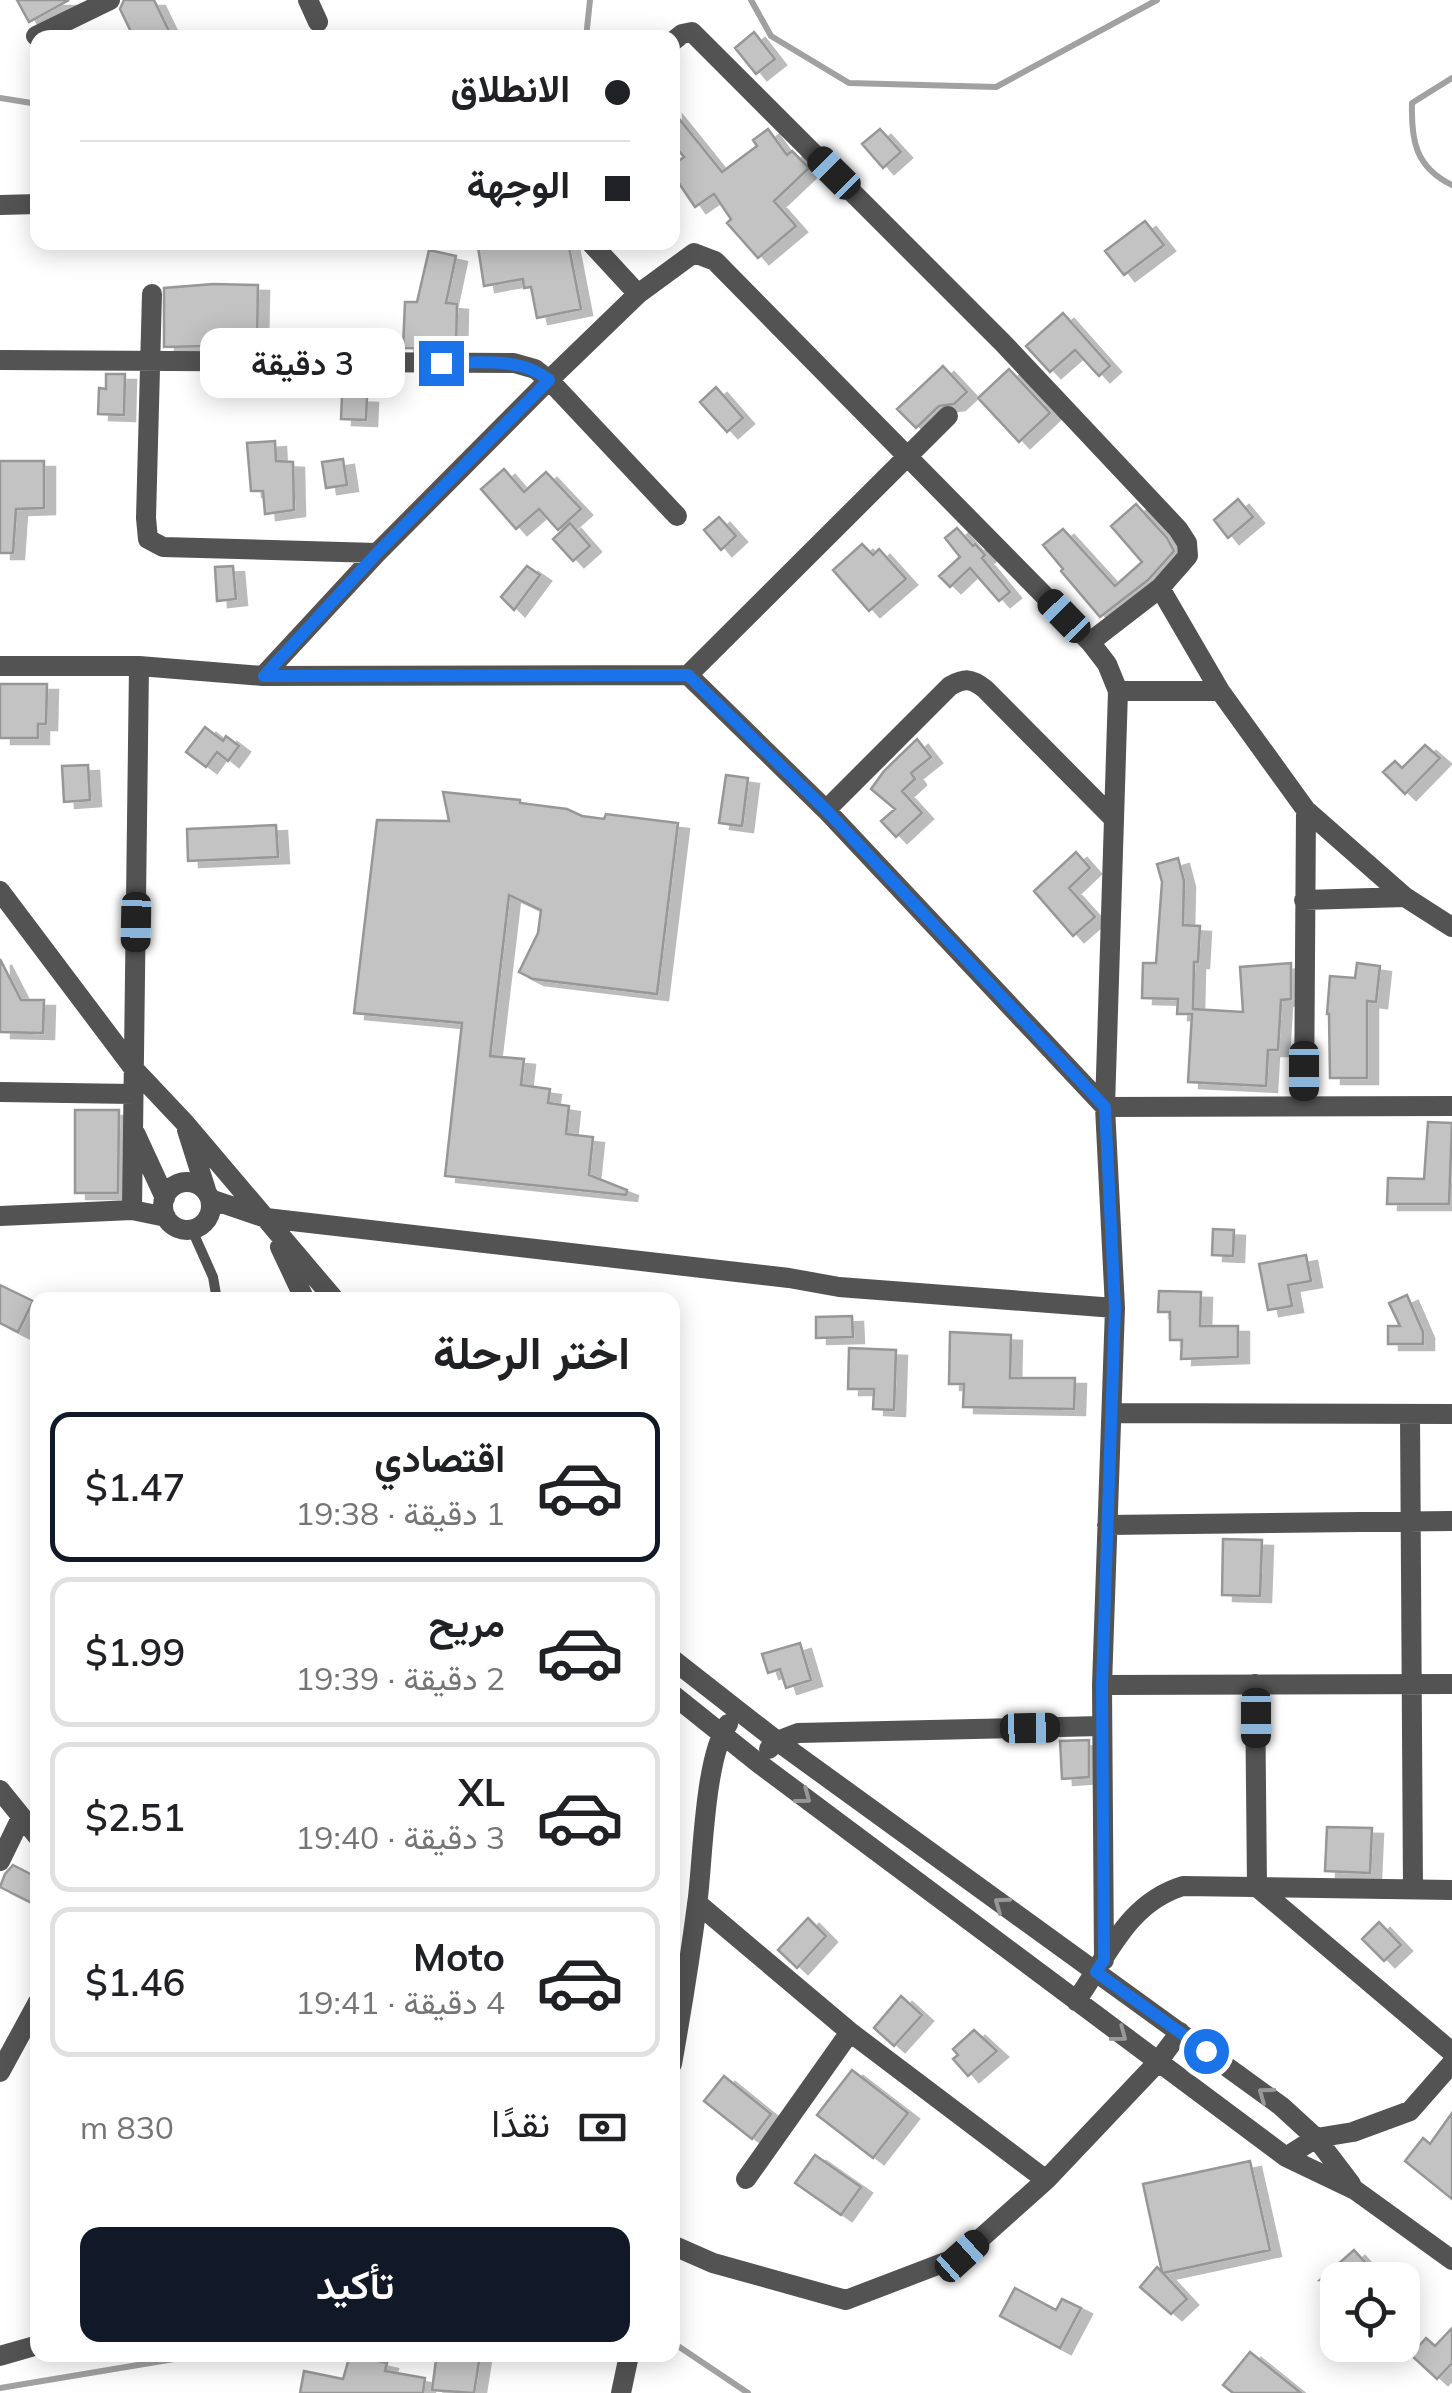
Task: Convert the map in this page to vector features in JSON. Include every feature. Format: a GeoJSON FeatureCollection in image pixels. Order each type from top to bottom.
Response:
{"type":"FeatureCollection","features":[{"type":"Feature","properties":{"kind":"street"},"geometry":{"type":"LineString","coordinates":[[48,30],[110,0]]}},
{"type":"Feature","properties":{"kind":"street"},"geometry":{"type":"LineString","coordinates":[[308,0],[318,22]]}},
{"type":"Feature","properties":{"kind":"street"},"geometry":{"type":"LineString","coordinates":[[680,36],[692,32],[1003,342],[1178,529],[1187,543],[1188,556],[1160,588],[1090,642]]}},
{"type":"Feature","properties":{"kind":"street"},"geometry":{"type":"LineString","coordinates":[[0,205],[30,204]]}},
{"type":"Feature","properties":{"kind":"street"},"geometry":{"type":"LineString","coordinates":[[597,250],[638,294]]}},
{"type":"Feature","properties":{"kind":"street"},"geometry":{"type":"LineString","coordinates":[[264,676],[378,552],[549,380],[638,294],[694,253],[715,261],[1090,642],[1107,664],[1118,691],[1105,1107],[1115,1308],[1102,1685],[1100,1966]]}},
{"type":"Feature","properties":{"kind":"street"},"geometry":{"type":"LineString","coordinates":[[152,294],[148,539],[163,547],[378,552]]}},
{"type":"Feature","properties":{"kind":"street"},"geometry":{"type":"LineString","coordinates":[[0,360],[514,363],[535,368],[549,380],[677,516]]}},
{"type":"Feature","properties":{"kind":"street"},"geometry":{"type":"LineString","coordinates":[[688,675],[948,416]]}},
{"type":"Feature","properties":{"kind":"street"},"geometry":{"type":"LineString","coordinates":[[1160,588],[1220,691],[1306,810],[1405,897],[1452,927]]}},
{"type":"Feature","properties":{"kind":"street"},"geometry":{"type":"LineString","coordinates":[[0,666],[140,666],[264,676],[688,675],[826,810],[1105,1107],[1452,1106]]}},
{"type":"Feature","properties":{"kind":"street"},"geometry":{"type":"LineString","coordinates":[[132,1210],[140,666]]}},
{"type":"Feature","properties":{"kind":"street"},"geometry":{"type":"LineString","coordinates":[[826,810],[950,686],[962,679],[973,680],[985,688],[1114,819]]}},
{"type":"Feature","properties":{"kind":"street"},"geometry":{"type":"LineString","coordinates":[[1118,691],[1220,691]]}},
{"type":"Feature","properties":{"kind":"street"},"geometry":{"type":"LineString","coordinates":[[1304,1106],[1306,810]]}},
{"type":"Feature","properties":{"kind":"street"},"geometry":{"type":"LineString","coordinates":[[0,891],[134,1068],[328,1292]]}},
{"type":"Feature","properties":{"kind":"street"},"geometry":{"type":"LineString","coordinates":[[1304,900],[1405,897]]}},
{"type":"Feature","properties":{"kind":"street"},"geometry":{"type":"LineString","coordinates":[[0,1092],[133,1094]]}},
{"type":"Feature","properties":{"kind":"street"},"geometry":{"type":"LineString","coordinates":[[133,1128],[165,1208],[182,1229],[192,1230],[208,1218],[208,1195],[184,1122]]}},
{"type":"Feature","properties":{"kind":"street"},"geometry":{"type":"LineString","coordinates":[[165,1208],[170,1189],[188,1182],[208,1195],[266,1218],[790,1278],[839,1287],[1115,1308]]}},
{"type":"Feature","properties":{"kind":"street"},"geometry":{"type":"LineString","coordinates":[[0,1216],[165,1208]]}},
{"type":"Feature","properties":{"kind":"street"},"geometry":{"type":"LineString","coordinates":[[266,1218],[301,1292]]}},
{"type":"Feature","properties":{"kind":"street"},"geometry":{"type":"LineString","coordinates":[[1112,1413],[1452,1414]]}},
{"type":"Feature","properties":{"kind":"street"},"geometry":{"type":"LineString","coordinates":[[1410,1414],[1412,1890]]}},
{"type":"Feature","properties":{"kind":"street"},"geometry":{"type":"LineString","coordinates":[[1107,1525],[1452,1522]]}},
{"type":"Feature","properties":{"kind":"street"},"geometry":{"type":"LineString","coordinates":[[680,1665],[777,1740],[1100,1966],[1180,2032],[1281,2106],[1316,2138],[1355,2190]]}},
{"type":"Feature","properties":{"kind":"street"},"geometry":{"type":"LineString","coordinates":[[1255,1684],[1257,1887],[1452,2052]]}},
{"type":"Feature","properties":{"kind":"street"},"geometry":{"type":"LineString","coordinates":[[1102,1685],[1452,1684]]}},
{"type":"Feature","properties":{"kind":"street"},"geometry":{"type":"LineString","coordinates":[[680,1700],[1286,2157],[1355,2190],[1452,2260]]}},
{"type":"Feature","properties":{"kind":"street"},"geometry":{"type":"LineString","coordinates":[[680,2004],[713,1766],[722,1734],[738,1711]]}},
{"type":"Feature","properties":{"kind":"street"},"geometry":{"type":"LineString","coordinates":[[757,1762],[777,1740],[798,1732],[1102,1726]]}},
{"type":"Feature","properties":{"kind":"street"},"geometry":{"type":"LineString","coordinates":[[0,1790],[30,1828]]}},
{"type":"Feature","properties":{"kind":"street"},"geometry":{"type":"LineString","coordinates":[[0,1861],[22,1818]]}},
{"type":"Feature","properties":{"kind":"street"},"geometry":{"type":"LineString","coordinates":[[1076,2001],[1133,1914],[1163,1892],[1184,1886],[1452,1890]]}},
{"type":"Feature","properties":{"kind":"street"},"geometry":{"type":"LineString","coordinates":[[697,1903],[850,2032],[1046,2180]]}},
{"type":"Feature","properties":{"kind":"street"},"geometry":{"type":"LineString","coordinates":[[0,2072],[30,2028]]}},
{"type":"Feature","properties":{"kind":"street"},"geometry":{"type":"LineString","coordinates":[[746,2179],[850,2032]]}},
{"type":"Feature","properties":{"kind":"street"},"geometry":{"type":"LineString","coordinates":[[680,2249],[713,2263],[846,2300],[962,2256],[1046,2180],[1157,2062],[1180,2032]]}},
{"type":"Feature","properties":{"kind":"street"},"geometry":{"type":"LineString","coordinates":[[1286,2157],[1316,2138],[1388,2122],[1410,2111],[1452,2063]]}},
{"type":"Feature","properties":{"kind":"street"},"geometry":{"type":"LineString","coordinates":[[0,2356],[30,2348]]}},
{"type":"Feature","properties":{"kind":"street"},"geometry":{"type":"LineString","coordinates":[[621,2393],[627,2362]]}},
{"type":"Feature","properties":{"kind":"lane"},"geometry":{"type":"LineString","coordinates":[[192,1230],[216,1292]]}},
{"type":"Feature","properties":{"kind":"building"},"geometry":{"type":"Polygon","coordinates":[[[17,0],[69,0],[29,22],[17,0]]]}},
{"type":"Feature","properties":{"kind":"building"},"geometry":{"type":"Polygon","coordinates":[[[124,0],[154,0],[169,30],[130,30],[120,9],[124,0]]]}},
{"type":"Feature","properties":{"kind":"building"},"geometry":{"type":"Polygon","coordinates":[[[754,32],[775,59],[756,74],[735,48],[754,32]]]}},
{"type":"Feature","properties":{"kind":"building"},"geometry":{"type":"Polygon","coordinates":[[[680,120],[722,172],[757,146],[753,140],[768,129],[787,155],[792,151],[809,168],[774,201],[796,226],[758,258],[727,223],[731,219],[714,194],[695,207],[680,185],[680,160],[684,157],[680,152],[680,120]]]}},
{"type":"Feature","properties":{"kind":"building"},"geometry":{"type":"Polygon","coordinates":[[[880,129],[901,152],[883,168],[862,144],[880,129]]]}},
{"type":"Feature","properties":{"kind":"building"},"geometry":{"type":"Polygon","coordinates":[[[1145,221],[1164,245],[1124,275],[1105,251],[1145,221]]]}},
{"type":"Feature","properties":{"kind":"building"},"geometry":{"type":"Polygon","coordinates":[[[429,250],[456,256],[446,303],[457,304],[456,349],[403,348],[405,302],[417,302],[429,250]]]}},
{"type":"Feature","properties":{"kind":"building"},"geometry":{"type":"Polygon","coordinates":[[[478,250],[570,250],[581,309],[537,318],[531,287],[524,288],[523,279],[484,286],[478,250]]]}},
{"type":"Feature","properties":{"kind":"building"},"geometry":{"type":"Polygon","coordinates":[[[258,285],[257,341],[209,340],[209,346],[164,347],[164,288],[258,285]]]}},
{"type":"Feature","properties":{"kind":"building"},"geometry":{"type":"Polygon","coordinates":[[[1063,313],[1110,366],[1099,376],[1075,350],[1050,372],[1026,346],[1063,313]]]}},
{"type":"Feature","properties":{"kind":"building"},"geometry":{"type":"Polygon","coordinates":[[[943,366],[967,392],[954,404],[939,406],[916,428],[897,409],[943,366]]]}},
{"type":"Feature","properties":{"kind":"building"},"geometry":{"type":"Polygon","coordinates":[[[1009,369],[1050,413],[1019,442],[978,398],[1009,369]]]}},
{"type":"Feature","properties":{"kind":"building"},"geometry":{"type":"Polygon","coordinates":[[[106,374],[125,374],[124,415],[98,414],[99,388],[106,389],[106,374]]]}},
{"type":"Feature","properties":{"kind":"building"},"geometry":{"type":"Polygon","coordinates":[[[716,387],[743,418],[727,432],[700,402],[716,387]]]}},
{"type":"Feature","properties":{"kind":"building"},"geometry":{"type":"Polygon","coordinates":[[[342,396],[367,397],[366,420],[341,419],[342,396]]]}},
{"type":"Feature","properties":{"kind":"building"},"geometry":{"type":"Polygon","coordinates":[[[275,441],[276,461],[293,462],[294,510],[265,514],[263,491],[251,491],[247,443],[275,441]]]}},
{"type":"Feature","properties":{"kind":"building"},"geometry":{"type":"Polygon","coordinates":[[[343,459],[347,485],[326,488],[322,462],[343,459]]]}},
{"type":"Feature","properties":{"kind":"building"},"geometry":{"type":"Polygon","coordinates":[[[0,461],[44,461],[44,508],[16,509],[13,553],[0,553],[0,461]]]}},
{"type":"Feature","properties":{"kind":"building"},"geometry":{"type":"Polygon","coordinates":[[[504,469],[524,492],[546,472],[581,509],[558,530],[539,509],[516,529],[481,489],[504,469]]]}},
{"type":"Feature","properties":{"kind":"building"},"geometry":{"type":"Polygon","coordinates":[[[1238,499],[1253,517],[1228,538],[1214,520],[1238,499]]]}},
{"type":"Feature","properties":{"kind":"building"},"geometry":{"type":"Polygon","coordinates":[[[1136,504],[1174,551],[1148,580],[1100,617],[1043,545],[1063,529],[1115,586],[1142,562],[1111,526],[1136,504]]]}},
{"type":"Feature","properties":{"kind":"building"},"geometry":{"type":"Polygon","coordinates":[[[719,517],[736,536],[721,550],[704,530],[719,517]]]}},
{"type":"Feature","properties":{"kind":"building"},"geometry":{"type":"Polygon","coordinates":[[[570,523],[590,546],[573,561],[553,539],[570,523]]]}},
{"type":"Feature","properties":{"kind":"building"},"geometry":{"type":"Polygon","coordinates":[[[957,528],[985,555],[982,558],[1010,592],[999,601],[970,568],[950,587],[939,576],[960,557],[945,538],[957,528]]]}},
{"type":"Feature","properties":{"kind":"building"},"geometry":{"type":"Polygon","coordinates":[[[862,544],[873,555],[879,549],[906,579],[869,611],[833,570],[862,544]]]}},
{"type":"Feature","properties":{"kind":"building"},"geometry":{"type":"Polygon","coordinates":[[[233,566],[236,599],[217,601],[215,567],[233,566]]]}},
{"type":"Feature","properties":{"kind":"building"},"geometry":{"type":"Polygon","coordinates":[[[527,566],[540,575],[514,610],[501,597],[527,566]]]}},
{"type":"Feature","properties":{"kind":"building"},"geometry":{"type":"Polygon","coordinates":[[[0,684],[47,684],[46,724],[38,724],[38,738],[0,738],[0,684]]]}},
{"type":"Feature","properties":{"kind":"building"},"geometry":{"type":"Polygon","coordinates":[[[205,727],[223,741],[226,736],[239,746],[228,761],[217,752],[206,767],[186,752],[205,727]]]}},
{"type":"Feature","properties":{"kind":"building"},"geometry":{"type":"Polygon","coordinates":[[[917,739],[931,757],[911,773],[915,779],[902,791],[922,813],[896,837],[881,821],[895,809],[871,789],[917,739]]]}},
{"type":"Feature","properties":{"kind":"building"},"geometry":{"type":"Polygon","coordinates":[[[1425,745],[1440,758],[1405,794],[1383,772],[1395,761],[1402,768],[1425,745]]]}},
{"type":"Feature","properties":{"kind":"building"},"geometry":{"type":"Polygon","coordinates":[[[88,765],[90,800],[64,802],[62,766],[88,765]]]}},
{"type":"Feature","properties":{"kind":"building"},"geometry":{"type":"Polygon","coordinates":[[[726,775],[748,778],[742,826],[719,823],[726,775]]]}},
{"type":"Feature","properties":{"kind":"building"},"geometry":{"type":"Polygon","coordinates":[[[443,792],[520,800],[604,819],[606,814],[678,823],[657,994],[533,979],[519,972],[538,933],[541,910],[509,895],[490,1056],[524,1059],[521,1085],[550,1089],[548,1103],[569,1106],[566,1134],[593,1137],[589,1175],[627,1190],[626,1195],[445,1176],[462,1023],[354,1013],[377,820],[449,821],[443,792]]]}},
{"type":"Feature","properties":{"kind":"building"},"geometry":{"type":"Polygon","coordinates":[[[276,825],[278,857],[188,861],[187,829],[276,825]]]}},
{"type":"Feature","properties":{"kind":"building"},"geometry":{"type":"Polygon","coordinates":[[[1076,852],[1090,868],[1069,888],[1095,917],[1073,936],[1034,891],[1076,852]]]}},
{"type":"Feature","properties":{"kind":"building"},"geometry":{"type":"Polygon","coordinates":[[[1178,858],[1184,881],[1183,925],[1200,926],[1193,1009],[1243,1012],[1240,967],[1291,963],[1291,999],[1281,1000],[1278,1050],[1268,1050],[1266,1086],[1188,1082],[1192,1014],[1177,1014],[1178,999],[1142,998],[1143,963],[1156,963],[1162,882],[1157,864],[1178,858]]]}},
{"type":"Feature","properties":{"kind":"building"},"geometry":{"type":"Polygon","coordinates":[[[0,959],[21,1000],[44,1000],[43,1033],[0,1032],[0,959]]]}},
{"type":"Feature","properties":{"kind":"building"},"geometry":{"type":"Polygon","coordinates":[[[1357,963],[1380,966],[1376,1002],[1367,1001],[1367,1078],[1330,1078],[1330,976],[1355,978],[1357,963]]]}},
{"type":"Feature","properties":{"kind":"building"},"geometry":{"type":"Polygon","coordinates":[[[75,1110],[119,1110],[118,1193],[75,1193],[75,1110]]]}},
{"type":"Feature","properties":{"kind":"building"},"geometry":{"type":"Polygon","coordinates":[[[1428,1122],[1452,1123],[1449,1204],[1387,1204],[1388,1178],[1424,1179],[1428,1122]]]}},
{"type":"Feature","properties":{"kind":"building"},"geometry":{"type":"Polygon","coordinates":[[[1213,1229],[1234,1230],[1233,1256],[1212,1255],[1213,1229]]]}},
{"type":"Feature","properties":{"kind":"building"},"geometry":{"type":"Polygon","coordinates":[[[1306,1255],[1311,1281],[1288,1285],[1292,1306],[1268,1310],[1259,1264],[1306,1255]]]}},
{"type":"Feature","properties":{"kind":"building"},"geometry":{"type":"Polygon","coordinates":[[[0,1285],[30,1300],[18,1332],[0,1323],[0,1285]]]}},
{"type":"Feature","properties":{"kind":"building"},"geometry":{"type":"Polygon","coordinates":[[[1159,1291],[1201,1292],[1200,1326],[1238,1326],[1238,1357],[1181,1359],[1182,1340],[1170,1340],[1170,1312],[1158,1312],[1159,1291]]]}},
{"type":"Feature","properties":{"kind":"building"},"geometry":{"type":"Polygon","coordinates":[[[1407,1295],[1423,1332],[1423,1344],[1388,1344],[1388,1326],[1400,1326],[1389,1303],[1407,1295]]]}},
{"type":"Feature","properties":{"kind":"building"},"geometry":{"type":"Polygon","coordinates":[[[852,1316],[853,1337],[816,1338],[816,1317],[852,1316]]]}},
{"type":"Feature","properties":{"kind":"building"},"geometry":{"type":"Polygon","coordinates":[[[950,1332],[1011,1335],[1010,1378],[1075,1378],[1074,1409],[963,1407],[964,1384],[949,1384],[950,1332]]]}},
{"type":"Feature","properties":{"kind":"building"},"geometry":{"type":"Polygon","coordinates":[[[849,1348],[896,1350],[894,1410],[873,1409],[874,1389],[848,1389],[849,1348]]]}},
{"type":"Feature","properties":{"kind":"building"},"geometry":{"type":"Polygon","coordinates":[[[1223,1539],[1262,1540],[1260,1596],[1222,1595],[1223,1539]]]}},
{"type":"Feature","properties":{"kind":"building"},"geometry":{"type":"Polygon","coordinates":[[[800,1643],[811,1680],[786,1688],[780,1669],[768,1673],[762,1654],[800,1643]]]}},
{"type":"Feature","properties":{"kind":"building"},"geometry":{"type":"Polygon","coordinates":[[[1089,1740],[1089,1777],[1062,1779],[1060,1741],[1089,1740]]]}},
{"type":"Feature","properties":{"kind":"building"},"geometry":{"type":"Polygon","coordinates":[[[1327,1827],[1372,1828],[1370,1873],[1325,1871],[1327,1827]]]}},
{"type":"Feature","properties":{"kind":"building"},"geometry":{"type":"Polygon","coordinates":[[[13,1865],[30,1874],[30,1902],[0,1887],[13,1865]]]}},
{"type":"Feature","properties":{"kind":"building"},"geometry":{"type":"Polygon","coordinates":[[[808,1918],[826,1936],[797,1968],[778,1950],[808,1918]]]}},
{"type":"Feature","properties":{"kind":"building"},"geometry":{"type":"Polygon","coordinates":[[[1379,1922],[1401,1945],[1384,1961],[1362,1939],[1379,1922]]]}},
{"type":"Feature","properties":{"kind":"building"},"geometry":{"type":"Polygon","coordinates":[[[901,1996],[922,2015],[894,2046],[874,2028],[901,1996]]]}},
{"type":"Feature","properties":{"kind":"building"},"geometry":{"type":"Polygon","coordinates":[[[974,2030],[997,2051],[968,2076],[953,2059],[958,2055],[953,2049],[974,2030]]]}},
{"type":"Feature","properties":{"kind":"building"},"geometry":{"type":"Polygon","coordinates":[[[852,2070],[908,2113],[873,2158],[817,2115],[852,2070]]]}},
{"type":"Feature","properties":{"kind":"building"},"geometry":{"type":"Polygon","coordinates":[[[724,2076],[771,2114],[752,2139],[704,2101],[724,2076]]]}},
{"type":"Feature","properties":{"kind":"building"},"geometry":{"type":"Polygon","coordinates":[[[1452,2113],[1452,2199],[1405,2161],[1423,2138],[1430,2144],[1452,2113]]]}},
{"type":"Feature","properties":{"kind":"building"},"geometry":{"type":"Polygon","coordinates":[[[815,2155],[861,2187],[841,2215],[795,2183],[815,2155]]]}},
{"type":"Feature","properties":{"kind":"building"},"geometry":{"type":"Polygon","coordinates":[[[1250,2161],[1270,2250],[1163,2273],[1187,2299],[1171,2314],[1140,2287],[1157,2267],[1162,2272],[1143,2184],[1250,2161]]]}},
{"type":"Feature","properties":{"kind":"building"},"geometry":{"type":"Polygon","coordinates":[[[1354,2250],[1365,2262],[1340,2262],[1354,2250]]]}},
{"type":"Feature","properties":{"kind":"building"},"geometry":{"type":"Polygon","coordinates":[[[1015,2288],[1056,2310],[1062,2299],[1081,2308],[1060,2348],[1000,2316],[1015,2288]]]}},
{"type":"Feature","properties":{"kind":"building"},"geometry":{"type":"Polygon","coordinates":[[[1452,2328],[1452,2363],[1437,2379],[1419,2362],[1420,2345],[1426,2338],[1435,2346],[1452,2328]]]}},
{"type":"Feature","properties":{"kind":"building"},"geometry":{"type":"Polygon","coordinates":[[[1250,2352],[1301,2393],[1233,2393],[1223,2385],[1250,2352]]]}},
{"type":"Feature","properties":{"kind":"building"},"geometry":{"type":"Polygon","coordinates":[[[348,2362],[382,2362],[387,2363],[385,2371],[425,2378],[423,2393],[300,2393],[304,2371],[343,2379],[348,2362]]]}},
{"type":"Feature","properties":{"kind":"building"},"geometry":{"type":"Polygon","coordinates":[[[436,2362],[479,2362],[474,2393],[432,2390],[436,2362]]]}},
{"type":"Feature","properties":{"kind":"waterway"},"geometry":{"type":"LineString","coordinates":[[587,30],[590,0]]}},
{"type":"Feature","properties":{"kind":"waterway"},"geometry":{"type":"LineString","coordinates":[[751,0],[771,36],[849,83],[996,87],[1157,0]]}},
{"type":"Feature","properties":{"kind":"waterway"},"geometry":{"type":"LineString","coordinates":[[1452,78],[1412,103],[1418,151],[1430,170],[1452,185]]}},
{"type":"Feature","properties":{"kind":"waterway"},"geometry":{"type":"LineString","coordinates":[[0,98],[30,103]]}},
{"type":"Feature","properties":{"kind":"waterway"},"geometry":{"type":"LineString","coordinates":[[680,2347],[748,2393]]}},
{"type":"Feature","properties":{"kind":"waterway"},"geometry":{"type":"LineString","coordinates":[[0,2388],[156,2362]]}},
{"type":"Feature","properties":{"kind":"route"},"geometry":{"type":"LineString","coordinates":[[441,363],[514,363],[535,368],[549,380],[378,552],[264,676],[688,675],[826,810],[1105,1107],[1115,1308],[1102,1685],[1104,1960],[1096,1972],[1206,2051]]}}]}
